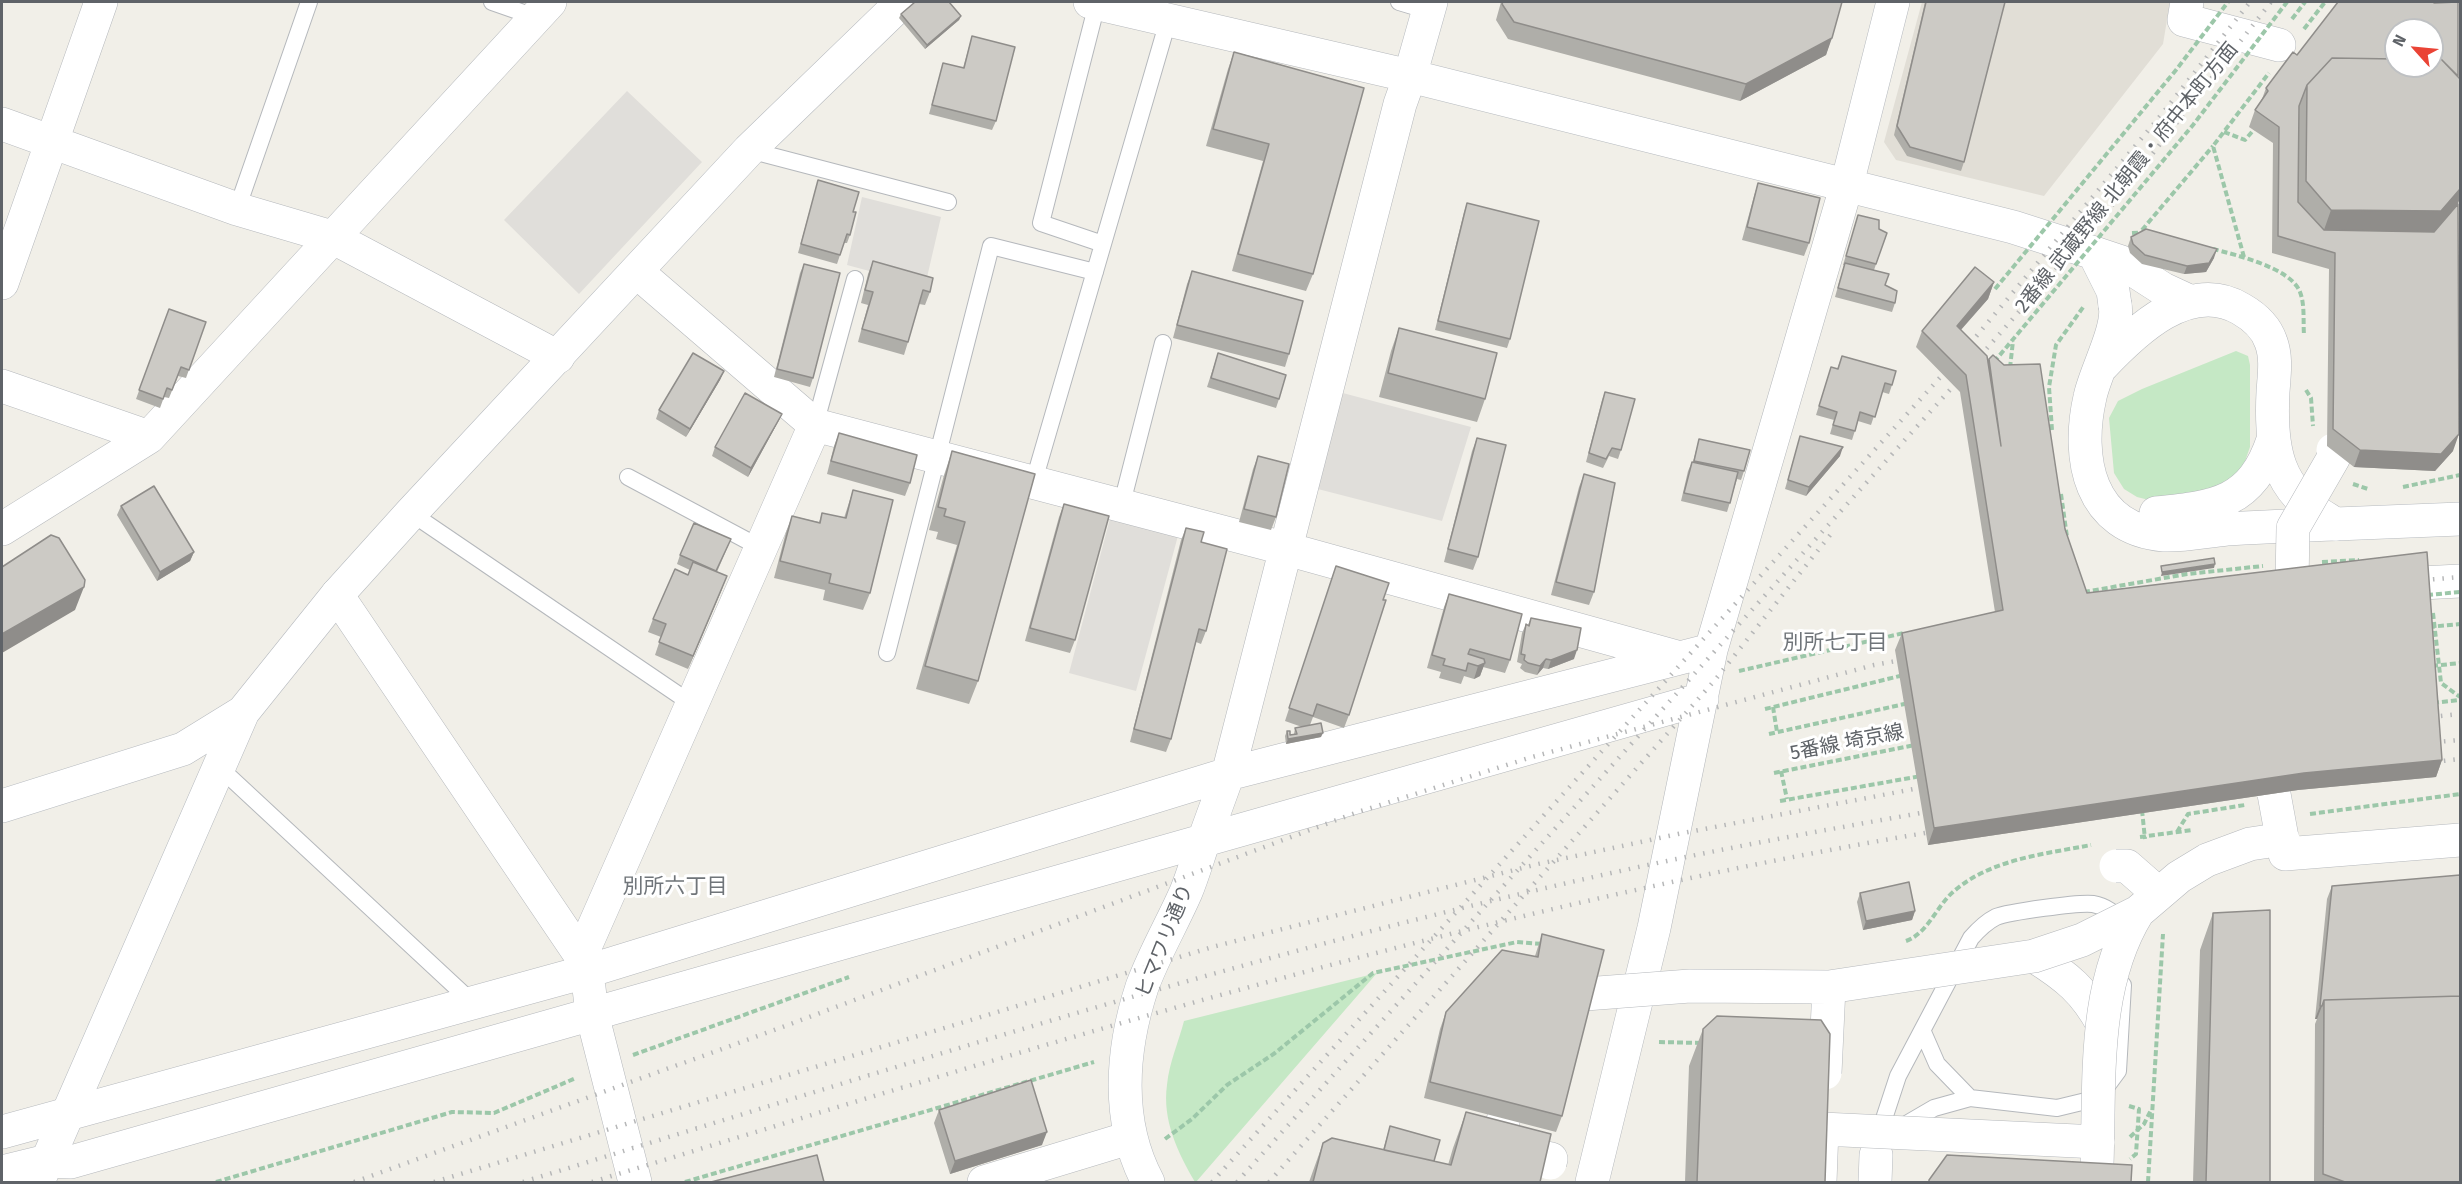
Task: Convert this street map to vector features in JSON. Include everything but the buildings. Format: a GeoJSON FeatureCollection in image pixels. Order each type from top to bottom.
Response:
{"type":"FeatureCollection","features":[{"type":"Feature","properties":{"kind":"street"},"geometry":{"type":"LineString","coordinates":[[2,283],[101,2]]}},
{"type":"Feature","properties":{"kind":"street"},"geometry":{"type":"LineString","coordinates":[[42,1172],[243,712],[337,595],[411,513],[749,150],[902,2]]}},
{"type":"Feature","properties":{"kind":"street"},"geometry":{"type":"LineString","coordinates":[[1592,1182],[1654,928],[1702,699],[1708,660],[1847,184],[1893,2]]}},
{"type":"Feature","properties":{"kind":"street"},"geometry":{"type":"LineString","coordinates":[[2187,2],[2184,20],[2284,50]]}},
{"type":"Feature","properties":{"kind":"street"},"geometry":{"type":"LineString","coordinates":[[1093,3],[1410,76],[2013,227],[2121,262],[2163,289],[2191,302]]}},
{"type":"Feature","properties":{"kind":"street","name":"ヒマワリ通り"},"geometry":{"type":"LineString","coordinates":[[1148,1182],[1129,1138],[1124,1089],[1127,1048],[1142,988],[1187,890],[1228,774],[1400,104],[1410,76],[1420,5]]}},
{"type":"Feature","properties":{"kind":"street"},"geometry":{"type":"LineString","coordinates":[[2,529],[149,437],[543,9]]}},
{"type":"Feature","properties":{"kind":"street"},"geometry":{"type":"LineString","coordinates":[[2,124],[237,209],[332,237],[558,357]]}},
{"type":"Feature","properties":{"kind":"street"},"geometry":{"type":"LineString","coordinates":[[2094,253],[2113,291],[2115,305],[2111,331],[2096,373],[2087,417],[2087,452],[2091,482],[2097,498],[2110,513],[2130,527],[2165,535],[2460,519]]}},
{"type":"Feature","properties":{"kind":"street"},"geometry":{"type":"LineString","coordinates":[[637,272],[815,425],[1708,660]]}},
{"type":"Feature","properties":{"kind":"street"},"geometry":{"type":"LineString","coordinates":[[2096,373],[2147,324],[2191,302],[2216,301],[2234,305],[2254,317],[2265,330],[2272,344],[2274,361],[2273,440],[2283,475],[2312,510],[2336,524]]}},
{"type":"Feature","properties":{"kind":"street"},"geometry":{"type":"LineString","coordinates":[[2,386],[149,437]]}},
{"type":"Feature","properties":{"kind":"street"},"geometry":{"type":"LineString","coordinates":[[583,964],[692,704],[815,425]]}},
{"type":"Feature","properties":{"kind":"street"},"geometry":{"type":"LineString","coordinates":[[2110,513],[2194,510],[2224,502],[2255,478],[2273,440]]}},
{"type":"Feature","properties":{"kind":"street"},"geometry":{"type":"LineString","coordinates":[[2283,574],[2293,528],[2327,460]]}},
{"type":"Feature","properties":{"kind":"street"},"geometry":{"type":"LineString","coordinates":[[337,595],[583,964],[592,1014],[635,1182]]}},
{"type":"Feature","properties":{"kind":"street"},"geometry":{"type":"LineString","coordinates":[[2,1132],[473,1003],[583,964],[1228,774],[1708,660]]}},
{"type":"Feature","properties":{"kind":"street"},"geometry":{"type":"LineString","coordinates":[[2,1172],[42,1172],[1702,699]]}},
{"type":"Feature","properties":{"kind":"street"},"geometry":{"type":"LineString","coordinates":[[2,806],[183,749],[243,712]]}},
{"type":"Feature","properties":{"kind":"street"},"geometry":{"type":"LineString","coordinates":[[2261,799],[2283,839],[2285,854],[2460,840]]}},
{"type":"Feature","properties":{"kind":"street"},"geometry":{"type":"LineString","coordinates":[[2096,1178],[2103,1025],[2106,998],[2115,959],[2179,874],[2208,857],[2251,847],[2460,832]]}},
{"type":"Feature","properties":{"kind":"street"},"geometry":{"type":"LineString","coordinates":[[1550,1163],[1551,1159],[1536,1156],[1529,1159],[1496,1150],[1506,1110],[1572,995],[1690,986],[1829,987],[2034,956],[2082,940],[2153,907],[2179,877],[2207,860],[2250,844],[2283,839]]}},
{"type":"Feature","properties":{"kind":"street"},"geometry":{"type":"LineString","coordinates":[[2116,866],[2127,866],[2153,907]]}},
{"type":"Feature","properties":{"kind":"street"},"geometry":{"type":"LineString","coordinates":[[2034,956],[2075,984],[2088,998],[2103,1025]]}},
{"type":"Feature","properties":{"kind":"street"},"geometry":{"type":"LineString","coordinates":[[1820,1182],[1829,987]]}},
{"type":"Feature","properties":{"kind":"street"},"geometry":{"type":"LineString","coordinates":[[1822,1129],[1961,1149],[2098,1142]]}},
{"type":"Feature","properties":{"kind":"street"},"geometry":{"type":"LineString","coordinates":[[984,1182],[1129,1138]]}},
{"type":"Feature","properties":{"kind":"lane"},"geometry":{"type":"LineString","coordinates":[[237,209],[309,2]]}},
{"type":"Feature","properties":{"kind":"lane"},"geometry":{"type":"LineString","coordinates":[[492,2],[543,9]]}},
{"type":"Feature","properties":{"kind":"lane"},"geometry":{"type":"LineString","coordinates":[[1093,3],[1041,223],[1103,244]]}},
{"type":"Feature","properties":{"kind":"lane"},"geometry":{"type":"LineString","coordinates":[[1033,484],[1168,21]]}},
{"type":"Feature","properties":{"kind":"lane"},"geometry":{"type":"LineString","coordinates":[[749,150],[948,202]]}},
{"type":"Feature","properties":{"kind":"lane"},"geometry":{"type":"LineString","coordinates":[[887,653],[991,246],[1095,272]]}},
{"type":"Feature","properties":{"kind":"lane"},"geometry":{"type":"LineString","coordinates":[[815,425],[855,279]]}},
{"type":"Feature","properties":{"kind":"lane"},"geometry":{"type":"LineString","coordinates":[[1121,507],[1163,343]]}},
{"type":"Feature","properties":{"kind":"lane"},"geometry":{"type":"LineString","coordinates":[[628,477],[761,548]]}},
{"type":"Feature","properties":{"kind":"lane"},"geometry":{"type":"LineString","coordinates":[[411,513],[692,704]]}},
{"type":"Feature","properties":{"kind":"lane"},"geometry":{"type":"LineString","coordinates":[[219,767],[473,1003]]}},
{"type":"Feature","properties":{"kind":"lane"},"geometry":{"type":"LineString","coordinates":[[1875,1169],[1880,1129],[1898,1076],[1971,938],[1994,918],[2009,913],[2092,904],[2118,916],[2123,926],[2126,943]]}},
{"type":"Feature","properties":{"kind":"lane"},"geometry":{"type":"LineString","coordinates":[[1875,1169],[1903,1124],[1934,1108],[1970,1098],[2057,1108],[2086,1101],[2104,1090],[2118,1071],[2120,1058],[2126,943],[2130,920],[2140,904],[2153,907]]}},
{"type":"Feature","properties":{"kind":"lane"},"geometry":{"type":"LineString","coordinates":[[1923,1032],[1937,1064],[1970,1098]]}},
{"type":"Feature","properties":{"kind":"path"},"geometry":{"type":"LineString","coordinates":[[1987,290],[1995,289],[2170,78],[2228,2]]}},
{"type":"Feature","properties":{"kind":"path","name":"2番線 武蔵野線 北朝霞・府中本町方面"},"geometry":{"type":"LineString","coordinates":[[1992,364],[2193,124],[2287,2]]}},
{"type":"Feature","properties":{"kind":"path"},"geometry":{"type":"LineString","coordinates":[[2300,9],[2305,2]]}},
{"type":"Feature","properties":{"kind":"path"},"geometry":{"type":"LineString","coordinates":[[2142,231],[2213,146],[2284,50],[2325,2]]}},
{"type":"Feature","properties":{"kind":"path"},"geometry":{"type":"LineString","coordinates":[[2224,132],[2246,140],[2259,123]]}},
{"type":"Feature","properties":{"kind":"path"},"geometry":{"type":"LineString","coordinates":[[2213,146],[2244,257]]}},
{"type":"Feature","properties":{"kind":"path"},"geometry":{"type":"LineString","coordinates":[[2010,371],[2013,341]]}},
{"type":"Feature","properties":{"kind":"path"},"geometry":{"type":"LineString","coordinates":[[2320,562],[2367,560]]}},
{"type":"Feature","properties":{"kind":"path"},"geometry":{"type":"LineString","coordinates":[[2204,572],[2206,583]]}},
{"type":"Feature","properties":{"kind":"path"},"geometry":{"type":"LineString","coordinates":[[2074,594],[2204,572],[2283,574]]}},
{"type":"Feature","properties":{"kind":"path"},"geometry":{"type":"LineString","coordinates":[[2116,586],[2118,598]]}},
{"type":"Feature","properties":{"kind":"path"},"geometry":{"type":"LineString","coordinates":[[2435,595],[2460,624]]}},
{"type":"Feature","properties":{"kind":"path"},"geometry":{"type":"LineString","coordinates":[[2435,595],[2440,683],[2460,699]]}},
{"type":"Feature","properties":{"kind":"path"},"geometry":{"type":"LineString","coordinates":[[1708,660],[1915,631]]}},
{"type":"Feature","properties":{"kind":"path"},"geometry":{"type":"LineString","coordinates":[[2421,667],[2460,663]]}},
{"type":"Feature","properties":{"kind":"path"},"geometry":{"type":"LineString","coordinates":[[1765,709],[1915,673]]}},
{"type":"Feature","properties":{"kind":"path"},"geometry":{"type":"LineString","coordinates":[[2427,704],[2460,699]]}},
{"type":"Feature","properties":{"kind":"path"},"geometry":{"type":"LineString","coordinates":[[1769,734],[1913,702]]}},
{"type":"Feature","properties":{"kind":"path"},"geometry":{"type":"LineString","coordinates":[[1773,708],[1777,732]]}},
{"type":"Feature","properties":{"kind":"path","name":"5番線 埼京線"},"geometry":{"type":"LineString","coordinates":[[1774,773],[1922,743]]}},
{"type":"Feature","properties":{"kind":"path"},"geometry":{"type":"LineString","coordinates":[[1781,771],[1786,799]]}},
{"type":"Feature","properties":{"kind":"path"},"geometry":{"type":"LineString","coordinates":[[1780,801],[1927,775]]}},
{"type":"Feature","properties":{"kind":"path"},"geometry":{"type":"LineString","coordinates":[[2177,832],[2188,814],[2261,799]]}},
{"type":"Feature","properties":{"kind":"path"},"geometry":{"type":"LineString","coordinates":[[2141,805],[2145,846]]}},
{"type":"Feature","properties":{"kind":"path"},"geometry":{"type":"LineString","coordinates":[[2148,1182],[2153,907]]}},
{"type":"Feature","properties":{"kind":"path"},"geometry":{"type":"LineString","coordinates":[[1165,1139],[1192,1119],[1227,1085],[1275,1053],[1373,973],[1517,942],[1551,946]]}},
{"type":"Feature","properties":{"kind":"path"},"geometry":{"type":"LineString","coordinates":[[216,1182],[452,1112],[494,1113],[605,1066],[854,975]]}},
{"type":"Feature","properties":{"kind":"path"},"geometry":{"type":"LineString","coordinates":[[1647,1042],[1704,1042]]}},
{"type":"Feature","properties":{"kind":"path"},"geometry":{"type":"LineString","coordinates":[[685,1182],[1095,1062]]}},
{"type":"Feature","properties":{"kind":"path"},"geometry":{"type":"LineString","coordinates":[[2123,1105],[2139,1109],[2136,1154],[2129,1159]]}},
{"type":"Feature","properties":{"kind":"shaded area"},"geometry":{"type":"Polygon","coordinates":[[[1922,2],[2170,2],[2163,44],[2044,196],[1896,160],[1884,142],[1922,2]]]}},
{"type":"Feature","properties":{"kind":"shaded area"},"geometry":{"type":"Polygon","coordinates":[[[627,91],[702,162],[579,294],[504,220],[627,91]]]}},
{"type":"Feature","properties":{"kind":"shaded area"},"geometry":{"type":"Polygon","coordinates":[[[862,197],[941,217],[925,286],[847,265],[862,197]]]}},
{"type":"Feature","properties":{"kind":"shaded area"},"geometry":{"type":"Polygon","coordinates":[[[1339,392],[1471,427],[1442,521],[1314,488],[1339,392]]]}},
{"type":"Feature","properties":{"kind":"shaded area"},"geometry":{"type":"Polygon","coordinates":[[[1111,515],[1179,532],[1136,691],[1069,673],[1111,515]]]}},
{"type":"Feature","properties":{"kind":"green space"},"geometry":{"type":"Polygon","coordinates":[[[2236,351],[2248,356],[2250,365],[2250,447],[2243,467],[2232,481],[2161,503],[2137,497],[2124,489],[2114,473],[2109,418],[2118,401],[2236,351]]]}},
{"type":"Feature","properties":{"kind":"green space"},"geometry":{"type":"Polygon","coordinates":[[[1377,973],[1195,1182],[1177,1148],[1169,1123],[1166,1098],[1168,1077],[1184,1021],[1377,973]]]}},
{"type":"Feature","properties":{"kind":"railway"},"geometry":{"type":"LineString","coordinates":[[1212,1182],[1964,351],[2161,115],[2250,2]]}},
{"type":"Feature","properties":{"kind":"railway"},"geometry":{"type":"LineString","coordinates":[[1237,1182],[1975,362],[2114,203],[2271,2]]}},
{"type":"Feature","properties":{"kind":"railway"},"geometry":{"type":"LineString","coordinates":[[1269,1182],[1715,680],[1831,534]]}},
{"type":"Feature","properties":{"kind":"railway"},"geometry":{"type":"LineString","coordinates":[[2414,581],[2460,577]]}},
{"type":"Feature","properties":{"kind":"railway"},"geometry":{"type":"LineString","coordinates":[[354,1182],[769,1032],[1358,812],[1532,757],[1874,665],[1913,658]]}},
{"type":"Feature","properties":{"kind":"railway"},"geometry":{"type":"LineString","coordinates":[[2422,718],[2460,714]]}},
{"type":"Feature","properties":{"kind":"railway"},"geometry":{"type":"LineString","coordinates":[[2425,743],[2460,740]]}},
{"type":"Feature","properties":{"kind":"railway"},"geometry":{"type":"LineString","coordinates":[[2425,763],[2460,759]]}},
{"type":"Feature","properties":{"kind":"railway"},"geometry":{"type":"LineString","coordinates":[[434,1182],[1216,946],[1538,864],[1678,834],[1935,785]]}},
{"type":"Feature","properties":{"kind":"railway"},"geometry":{"type":"LineString","coordinates":[[523,1182],[1075,1013],[1354,936],[1493,900],[1634,868],[1938,810]]}},
{"type":"Feature","properties":{"kind":"railway"},"geometry":{"type":"LineString","coordinates":[[592,1182],[1094,1031],[1431,939],[1601,898],[1771,861],[1943,830]]}},
{"type":"Feature","properties":{"kind":"district","name":"別所七丁目"},"geometry":{"type":"Point","coordinates":[1835,643]}},
{"type":"Feature","properties":{"kind":"district","name":"別所六丁目"},"geometry":{"type":"Point","coordinates":[675,887]}}]}
